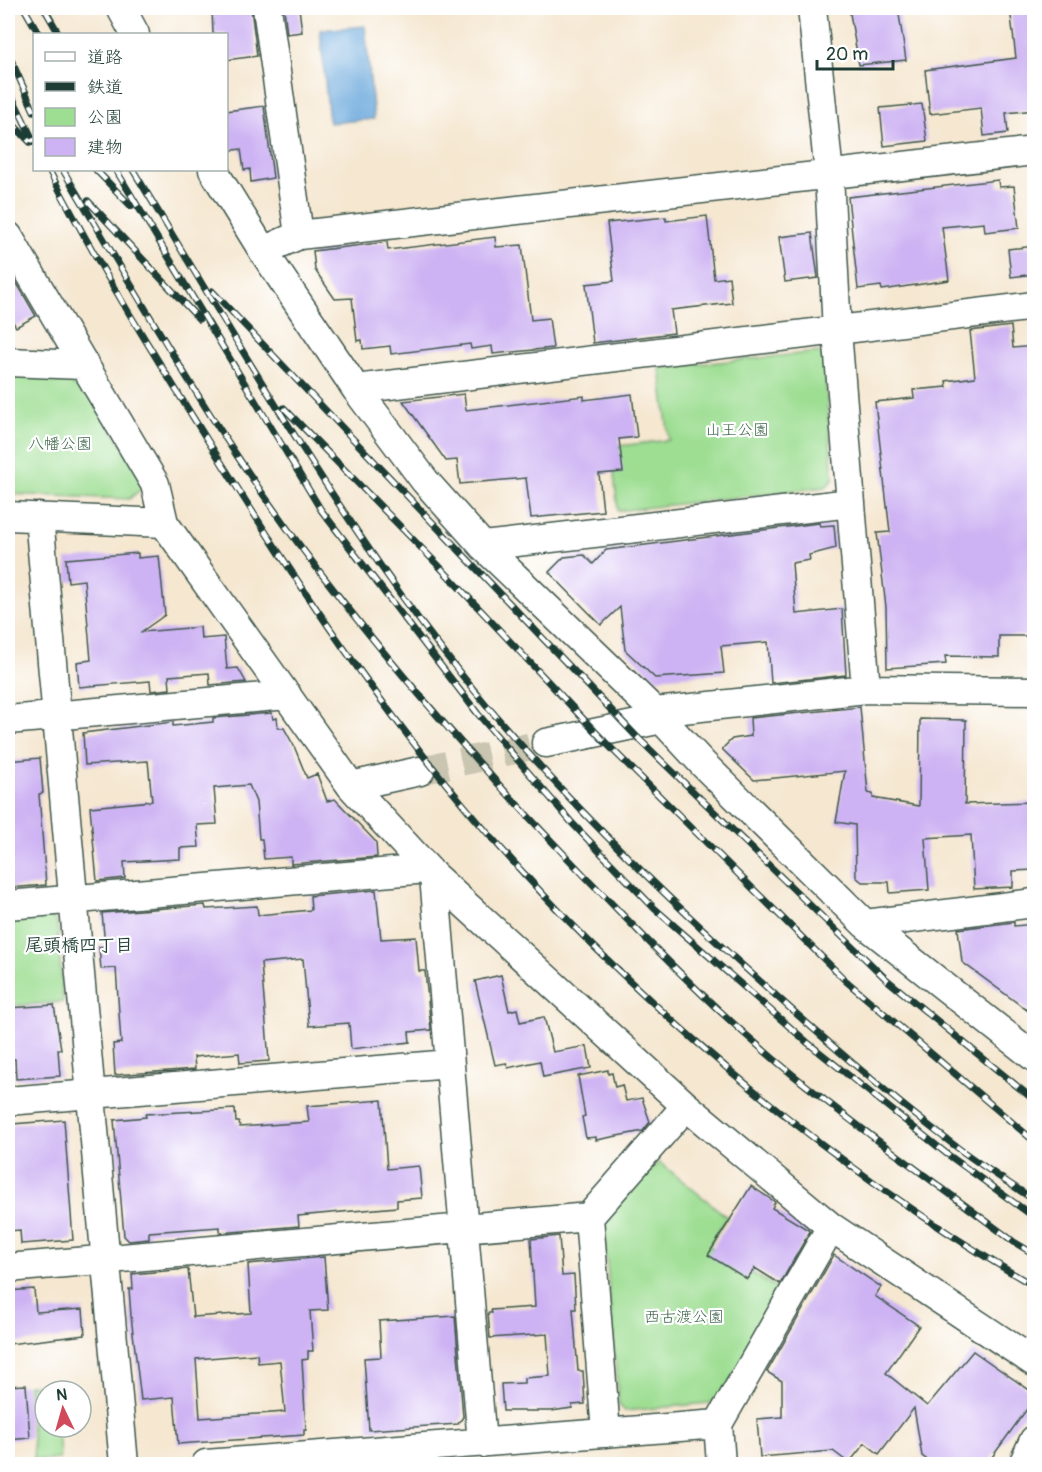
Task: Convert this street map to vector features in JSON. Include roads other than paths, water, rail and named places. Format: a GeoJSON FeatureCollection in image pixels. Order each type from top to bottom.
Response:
{"type":"FeatureCollection","features":[{"type":"Feature","properties":{"kind":"street"},"geometry":{"type":"LineString","coordinates":[[121,8],[134,33]]}},
{"type":"Feature","properties":{"kind":"street"},"geometry":{"type":"LineString","coordinates":[[267,8],[299,235]]}},
{"type":"Feature","properties":{"kind":"street"},"geometry":{"type":"LineString","coordinates":[[812,8],[829,176],[837,331],[866,689]]}},
{"type":"Feature","properties":{"kind":"street"},"geometry":{"type":"LineString","coordinates":[[263,251],[299,235],[1035,151]]}},
{"type":"Feature","properties":{"kind":"street"},"geometry":{"type":"LineString","coordinates":[[214,171],[263,251],[356,389],[425,481],[483,546],[658,716],[865,924],[1035,1057]]}},
{"type":"Feature","properties":{"kind":"street"},"geometry":{"type":"LineString","coordinates":[[8,236],[82,365],[155,484],[164,523],[351,786],[431,872],[554,988],[686,1106],[831,1227],[1035,1362]]}},
{"type":"Feature","properties":{"kind":"street"},"geometry":{"type":"LineString","coordinates":[[356,389],[1035,306]]}},
{"type":"Feature","properties":{"kind":"street"},"geometry":{"type":"LineString","coordinates":[[8,362],[82,365]]}},
{"type":"Feature","properties":{"kind":"street"},"geometry":{"type":"LineString","coordinates":[[483,546],[852,503]]}},
{"type":"Feature","properties":{"kind":"street"},"geometry":{"type":"LineString","coordinates":[[8,516],[164,523]]}},
{"type":"Feature","properties":{"kind":"street"},"geometry":{"type":"LineString","coordinates":[[39,517],[124,1464]]}},
{"type":"Feature","properties":{"kind":"street"},"geometry":{"type":"LineString","coordinates":[[546,743],[658,716],[866,689],[1035,691]]}},
{"type":"Feature","properties":{"kind":"street"},"geometry":{"type":"LineString","coordinates":[[8,720],[287,695]]}},
{"type":"Feature","properties":{"kind":"street"},"geometry":{"type":"LineString","coordinates":[[351,786],[420,771]]}},
{"type":"Feature","properties":{"kind":"street"},"geometry":{"type":"LineString","coordinates":[[8,905],[431,872]]}},
{"type":"Feature","properties":{"kind":"street"},"geometry":{"type":"LineString","coordinates":[[431,872],[450,1064],[482,1443]]}},
{"type":"Feature","properties":{"kind":"street"},"geometry":{"type":"LineString","coordinates":[[865,924],[1035,903]]}},
{"type":"Feature","properties":{"kind":"street"},"geometry":{"type":"LineString","coordinates":[[8,1101],[450,1064]]}},
{"type":"Feature","properties":{"kind":"street"},"geometry":{"type":"LineString","coordinates":[[8,1268],[589,1217],[686,1106]]}},
{"type":"Feature","properties":{"kind":"street"},"geometry":{"type":"LineString","coordinates":[[589,1217],[606,1433]]}},
{"type":"Feature","properties":{"kind":"street"},"geometry":{"type":"LineString","coordinates":[[721,1464],[718,1424],[831,1227]]}},
{"type":"Feature","properties":{"kind":"street"},"geometry":{"type":"LineString","coordinates":[[206,1464],[336,1459],[482,1443],[718,1424]]}},
{"type":"Feature","properties":{"kind":"street"},"geometry":{"type":"LineString","coordinates":[[1023,1464],[1035,1440]]}},
{"type":"Feature","properties":{"kind":"water"},"geometry":{"type":"Polygon","coordinates":[[[365,26],[374,119],[329,123],[320,30],[365,26]]]}},
{"type":"Feature","properties":{"kind":"tunnel"},"geometry":{"type":"LineString","coordinates":[[420,771],[546,743]]}},
{"type":"Feature","properties":{"kind":"railway"},"geometry":{"type":"LineString","coordinates":[[24,8],[38,33]]}},
{"type":"Feature","properties":{"kind":"railway"},"geometry":{"type":"LineString","coordinates":[[44,8],[58,33]]}},
{"type":"Feature","properties":{"kind":"railway"},"geometry":{"type":"LineString","coordinates":[[8,53],[33,109]]}},
{"type":"Feature","properties":{"kind":"railway"},"geometry":{"type":"LineString","coordinates":[[8,88],[33,140]]}},
{"type":"Feature","properties":{"kind":"railway"},"geometry":{"type":"LineString","coordinates":[[8,119],[30,142]]}},
{"type":"Feature","properties":{"kind":"railway"},"geometry":{"type":"LineString","coordinates":[[50,171],[124,306],[278,551],[327,625],[379,697],[471,814],[541,892],[615,967],[775,1108],[860,1172],[946,1232],[1034,1286]]}},
{"type":"Feature","properties":{"kind":"railway"},"geometry":{"type":"LineString","coordinates":[[64,171],[190,382],[257,486],[363,627],[467,750],[635,928],[746,1035],[848,1118],[1014,1242],[1034,1254]]}},
{"type":"Feature","properties":{"kind":"railway"},"geometry":{"type":"LineString","coordinates":[[97,171],[131,206]]}},
{"type":"Feature","properties":{"kind":"railway"},"geometry":{"type":"LineString","coordinates":[[117,171],[321,510],[478,714],[572,823],[654,908],[808,1043],[947,1154],[1034,1217]]}},
{"type":"Feature","properties":{"kind":"railway"},"geometry":{"type":"LineString","coordinates":[[134,171],[307,455],[381,567],[455,666],[529,754],[649,878],[814,1029],[925,1123],[974,1160],[1034,1200]]}},
{"type":"Feature","properties":{"kind":"railway"},"geometry":{"type":"LineString","coordinates":[[88,201],[199,319]]}},
{"type":"Feature","properties":{"kind":"railway"},"geometry":{"type":"LineString","coordinates":[[212,291],[635,735],[886,979],[1034,1100]]}},
{"type":"Feature","properties":{"kind":"railway"},"geometry":{"type":"LineString","coordinates":[[284,408],[438,565],[605,742],[846,981],[1034,1141]]}},
{"type":"Feature","properties":{"kind":"district","name":"尾頭橋四丁目"},"geometry":{"type":"Point","coordinates":[79,945]}},
{"type":"Feature","properties":{"kind":"park label","name":"山王公園"},"geometry":{"type":"Point","coordinates":[737,429]}},
{"type":"Feature","properties":{"kind":"park label","name":"八幡公園"},"geometry":{"type":"Point","coordinates":[60,443]}},
{"type":"Feature","properties":{"kind":"park label","name":"西古渡公園"},"geometry":{"type":"Point","coordinates":[684,1316]}}]}
